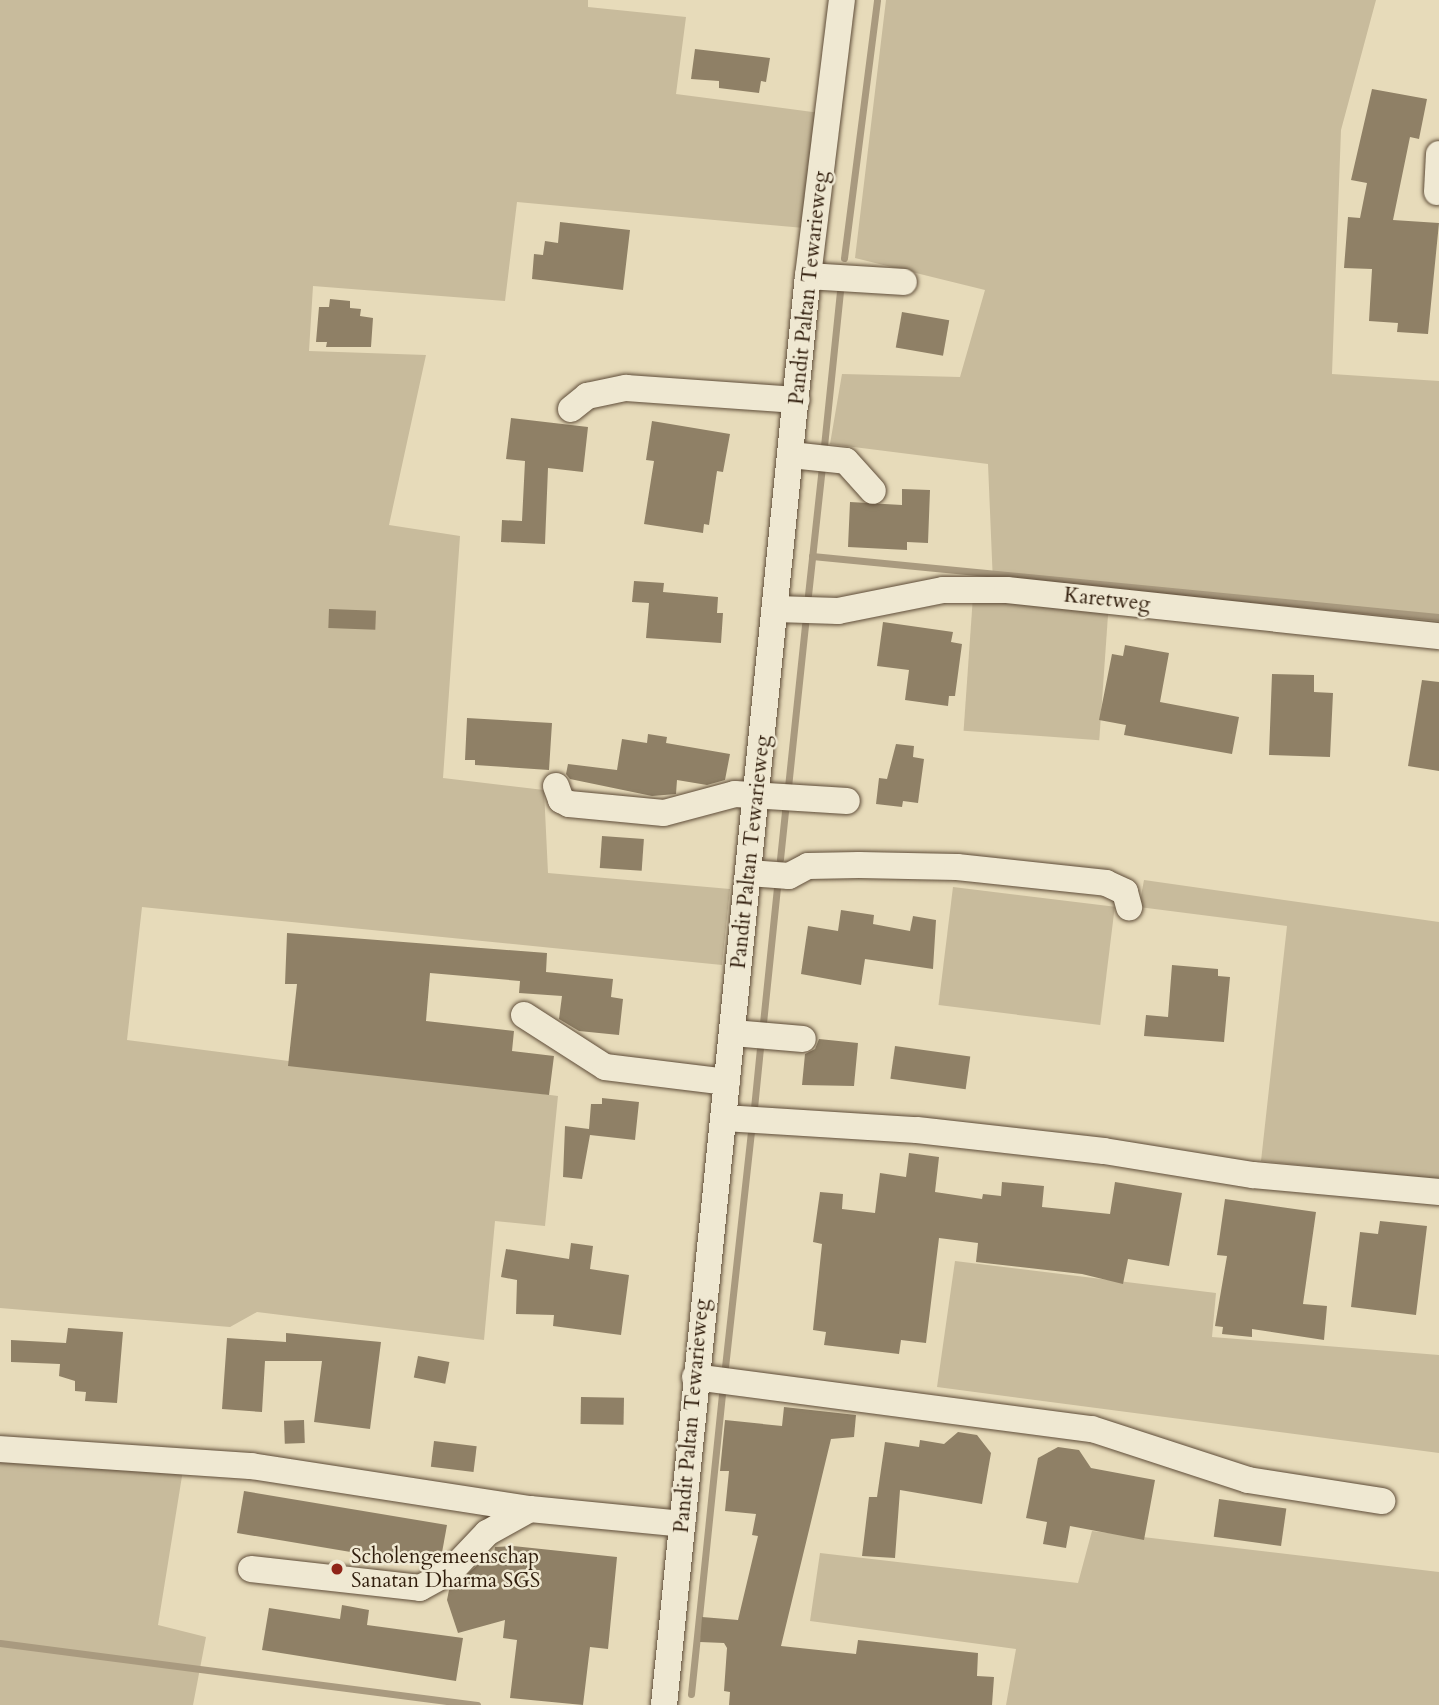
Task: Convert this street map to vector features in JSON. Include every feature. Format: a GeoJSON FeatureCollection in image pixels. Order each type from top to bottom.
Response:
{"type":"FeatureCollection","features":[{"type":"Feature","properties":{"kind":"street","name":"Pandit Paltan Tewarieweg"},"geometry":{"type":"LineString","coordinates":[[664,1705],[808,276],[842,0]]}},
{"type":"Feature","properties":{"kind":"street"},"geometry":{"type":"LineString","coordinates":[[1437,192],[1439,154]]}},
{"type":"Feature","properties":{"kind":"street"},"geometry":{"type":"LineString","coordinates":[[808,276],[904,282]]}},
{"type":"Feature","properties":{"kind":"street"},"geometry":{"type":"LineString","coordinates":[[571,409],[587,396],[626,388],[797,400]]}},
{"type":"Feature","properties":{"kind":"street"},"geometry":{"type":"LineString","coordinates":[[791,455],[846,461],[873,491]]}},
{"type":"Feature","properties":{"kind":"street","name":"Karetweg"},"geometry":{"type":"LineString","coordinates":[[776,609],[838,611],[943,590],[1007,590],[1439,636]]}},
{"type":"Feature","properties":{"kind":"street"},"geometry":{"type":"LineString","coordinates":[[556,786],[561,800],[569,804],[664,813],[734,794],[847,801]]}},
{"type":"Feature","properties":{"kind":"street"},"geometry":{"type":"LineString","coordinates":[[749,873],[789,876],[808,866],[834,865],[957,867],[1116,886],[1125,892],[1129,907]]}},
{"type":"Feature","properties":{"kind":"street"},"geometry":{"type":"LineString","coordinates":[[524,1015],[605,1067],[727,1082]]}},
{"type":"Feature","properties":{"kind":"street"},"geometry":{"type":"LineString","coordinates":[[733,1033],[803,1039]]}},
{"type":"Feature","properties":{"kind":"street"},"geometry":{"type":"LineString","coordinates":[[724,1118],[917,1130],[1104,1151],[1253,1175],[1439,1192]]}},
{"type":"Feature","properties":{"kind":"street"},"geometry":{"type":"LineString","coordinates":[[695,1377],[1092,1429],[1248,1480],[1382,1501]]}},
{"type":"Feature","properties":{"kind":"street"},"geometry":{"type":"LineString","coordinates":[[0,1449],[251,1466],[530,1509],[682,1524]]}},
{"type":"Feature","properties":{"kind":"street"},"geometry":{"type":"LineString","coordinates":[[251,1569],[420,1588],[452,1570],[487,1533],[530,1509]]}},
{"type":"Feature","properties":{"kind":"shaded area"},"geometry":{"type":"Polygon","coordinates":[[[0,0],[588,0],[588,7],[686,17],[676,94],[820,113],[804,228],[517,202],[505,301],[313,286],[309,351],[426,355],[389,525],[460,536],[443,778],[544,790],[548,873],[730,889],[722,965],[142,907],[127,1040],[558,1096],[545,1226],[495,1221],[484,1340],[257,1312],[230,1327],[0,1308],[0,0]]]}},
{"type":"Feature","properties":{"kind":"shaded area"},"geometry":{"type":"Polygon","coordinates":[[[886,0],[1376,0],[1341,130],[1332,374],[1439,381],[1439,629],[993,583],[988,464],[830,444],[842,374],[960,377],[985,290],[855,258],[886,0]]]}},
{"type":"Feature","properties":{"kind":"shaded area"},"geometry":{"type":"Polygon","coordinates":[[[973,596],[1109,605],[1099,740],[964,731],[973,596]]]}},
{"type":"Feature","properties":{"kind":"shaded area"},"geometry":{"type":"Polygon","coordinates":[[[1144,880],[1439,922],[1439,1179],[1261,1161],[1287,926],[1139,907],[1144,880]]]}},
{"type":"Feature","properties":{"kind":"shaded area"},"geometry":{"type":"Polygon","coordinates":[[[953,887],[1115,907],[1100,1025],[938,1005],[953,887]]]}},
{"type":"Feature","properties":{"kind":"shaded area"},"geometry":{"type":"Polygon","coordinates":[[[955,1261],[1216,1293],[1212,1337],[1439,1355],[1439,1453],[937,1387],[955,1261]]]}},
{"type":"Feature","properties":{"kind":"shaded area"},"geometry":{"type":"Polygon","coordinates":[[[0,1457],[183,1470],[158,1625],[206,1637],[193,1705],[0,1705],[0,1457]]]}},
{"type":"Feature","properties":{"kind":"shaded area"},"geometry":{"type":"Polygon","coordinates":[[[1092,1531],[1439,1572],[1439,1705],[1006,1705],[1016,1649],[810,1621],[820,1553],[1078,1583],[1092,1531]]]}},
{"type":"Feature","properties":{"kind":"building"},"geometry":{"type":"Polygon","coordinates":[[[695,49],[770,58],[766,82],[761,81],[759,93],[719,88],[719,81],[691,79],[695,49]]]}},
{"type":"Feature","properties":{"kind":"building"},"geometry":{"type":"Polygon","coordinates":[[[1372,89],[1427,99],[1419,139],[1410,137],[1393,220],[1439,223],[1428,334],[1397,332],[1398,323],[1369,321],[1372,269],[1344,268],[1348,217],[1360,218],[1367,183],[1351,180],[1372,89]]]}},
{"type":"Feature","properties":{"kind":"building"},"geometry":{"type":"Polygon","coordinates":[[[560,222],[630,230],[623,290],[532,279],[534,254],[543,255],[545,241],[558,243],[560,222]]]}},
{"type":"Feature","properties":{"kind":"building"},"geometry":{"type":"Polygon","coordinates":[[[330,299],[350,301],[350,308],[361,309],[360,316],[373,318],[371,347],[326,347],[327,342],[316,342],[319,307],[329,307],[330,299]]]}},
{"type":"Feature","properties":{"kind":"building"},"geometry":{"type":"Polygon","coordinates":[[[902,312],[949,320],[943,356],[896,347],[902,312]]]}},
{"type":"Feature","properties":{"kind":"building"},"geometry":{"type":"Polygon","coordinates":[[[511,418],[588,427],[583,472],[548,468],[545,544],[501,542],[502,520],[522,521],[525,461],[506,459],[511,418]]]}},
{"type":"Feature","properties":{"kind":"building"},"geometry":{"type":"Polygon","coordinates":[[[652,421],[730,434],[723,472],[717,471],[709,525],[704,524],[703,533],[644,524],[654,461],[646,460],[652,421]]]}},
{"type":"Feature","properties":{"kind":"building"},"geometry":{"type":"Polygon","coordinates":[[[902,489],[930,490],[928,543],[907,542],[907,550],[848,547],[850,502],[902,505],[902,489]]]}},
{"type":"Feature","properties":{"kind":"building"},"geometry":{"type":"Polygon","coordinates":[[[634,581],[664,583],[663,592],[718,597],[717,613],[723,613],[721,643],[646,638],[649,603],[632,602],[634,581]]]}},
{"type":"Feature","properties":{"kind":"building"},"geometry":{"type":"Polygon","coordinates":[[[329,609],[376,611],[375,630],[328,628],[329,609]]]}},
{"type":"Feature","properties":{"kind":"building"},"geometry":{"type":"Polygon","coordinates":[[[883,622],[953,632],[951,642],[962,644],[955,696],[949,696],[948,706],[905,700],[909,670],[877,666],[883,622]]]}},
{"type":"Feature","properties":{"kind":"building"},"geometry":{"type":"Polygon","coordinates":[[[1125,645],[1169,653],[1160,702],[1239,717],[1232,754],[1124,735],[1126,725],[1099,720],[1112,654],[1123,656],[1125,645]]]}},
{"type":"Feature","properties":{"kind":"building"},"geometry":{"type":"Polygon","coordinates":[[[1272,674],[1314,675],[1314,692],[1333,693],[1330,757],[1269,755],[1272,674]]]}},
{"type":"Feature","properties":{"kind":"building"},"geometry":{"type":"Polygon","coordinates":[[[1422,680],[1439,682],[1439,771],[1408,766],[1422,680]]]}},
{"type":"Feature","properties":{"kind":"building"},"geometry":{"type":"Polygon","coordinates":[[[467,718],[552,723],[549,770],[475,765],[475,760],[465,760],[467,718]]]}},
{"type":"Feature","properties":{"kind":"building"},"geometry":{"type":"Polygon","coordinates":[[[648,734],[667,737],[666,743],[730,754],[725,780],[707,785],[677,780],[676,794],[652,796],[570,779],[566,774],[568,764],[617,770],[622,739],[647,743],[648,734]]]}},
{"type":"Feature","properties":{"kind":"building"},"geometry":{"type":"Polygon","coordinates":[[[896,744],[914,746],[913,757],[924,759],[918,803],[903,801],[902,807],[876,804],[879,778],[887,779],[896,744]]]}},
{"type":"Feature","properties":{"kind":"building"},"geometry":{"type":"Polygon","coordinates":[[[602,836],[644,839],[642,871],[600,868],[602,836]]]}},
{"type":"Feature","properties":{"kind":"building"},"geometry":{"type":"Polygon","coordinates":[[[841,910],[874,915],[873,924],[910,931],[913,916],[936,920],[933,969],[865,959],[861,985],[801,974],[808,926],[838,931],[841,910]]]}},
{"type":"Feature","properties":{"kind":"building"},"geometry":{"type":"Polygon","coordinates":[[[287,933],[547,953],[546,972],[613,979],[611,997],[623,999],[619,1035],[579,1031],[559,1019],[562,996],[519,993],[520,981],[430,973],[426,1021],[514,1031],[512,1051],[554,1056],[549,1095],[288,1066],[297,984],[285,984],[287,933]]]}},
{"type":"Feature","properties":{"kind":"building"},"geometry":{"type":"Polygon","coordinates":[[[1172,965],[1218,969],[1218,976],[1230,977],[1224,1042],[1144,1036],[1146,1015],[1168,1017],[1172,965]]]}},
{"type":"Feature","properties":{"kind":"building"},"geometry":{"type":"Polygon","coordinates":[[[819,1039],[858,1043],[854,1086],[802,1085],[805,1054],[815,1049],[819,1039]]]}},
{"type":"Feature","properties":{"kind":"building"},"geometry":{"type":"Polygon","coordinates":[[[895,1046],[970,1057],[966,1089],[890,1079],[895,1046]]]}},
{"type":"Feature","properties":{"kind":"building"},"geometry":{"type":"Polygon","coordinates":[[[602,1098],[639,1102],[635,1140],[590,1135],[582,1179],[563,1177],[565,1126],[589,1129],[591,1104],[602,1104],[602,1098]]]}},
{"type":"Feature","properties":{"kind":"building"},"geometry":{"type":"Polygon","coordinates":[[[909,1153],[939,1157],[935,1192],[982,1199],[983,1194],[1001,1196],[1002,1182],[1044,1186],[1042,1207],[1110,1214],[1115,1182],[1182,1193],[1169,1266],[1128,1259],[1123,1284],[1082,1274],[976,1262],[978,1243],[939,1238],[926,1343],[901,1340],[899,1354],[824,1345],[826,1332],[813,1330],[822,1244],[813,1242],[820,1192],[843,1194],[842,1209],[875,1213],[880,1173],[906,1177],[909,1153]]]}},
{"type":"Feature","properties":{"kind":"building"},"geometry":{"type":"Polygon","coordinates":[[[1225,1199],[1316,1212],[1303,1304],[1327,1306],[1324,1340],[1252,1329],[1252,1337],[1222,1334],[1223,1327],[1215,1326],[1227,1256],[1217,1255],[1225,1199]]]}},
{"type":"Feature","properties":{"kind":"building"},"geometry":{"type":"Polygon","coordinates":[[[1380,1221],[1427,1226],[1416,1315],[1351,1307],[1360,1232],[1378,1234],[1380,1221]]]}},
{"type":"Feature","properties":{"kind":"building"},"geometry":{"type":"Polygon","coordinates":[[[571,1243],[593,1246],[590,1269],[629,1275],[621,1335],[553,1326],[554,1315],[516,1314],[517,1280],[501,1277],[506,1249],[569,1259],[571,1243]]]}},
{"type":"Feature","properties":{"kind":"building"},"geometry":{"type":"Polygon","coordinates":[[[68,1328],[123,1332],[117,1403],[85,1401],[86,1392],[75,1391],[75,1381],[59,1376],[60,1364],[11,1362],[11,1340],[66,1343],[68,1328]]]}},
{"type":"Feature","properties":{"kind":"building"},"geometry":{"type":"Polygon","coordinates":[[[286,1333],[381,1342],[370,1429],[314,1422],[322,1361],[265,1361],[262,1412],[222,1409],[227,1338],[286,1342],[286,1333]]]}},
{"type":"Feature","properties":{"kind":"building"},"geometry":{"type":"Polygon","coordinates":[[[418,1356],[449,1362],[445,1384],[414,1378],[418,1356]]]}},
{"type":"Feature","properties":{"kind":"building"},"geometry":{"type":"Polygon","coordinates":[[[581,1397],[624,1398],[624,1425],[581,1424],[581,1397]]]}},
{"type":"Feature","properties":{"kind":"building"},"geometry":{"type":"Polygon","coordinates":[[[784,1407],[856,1415],[854,1437],[831,1439],[781,1646],[856,1654],[858,1640],[978,1653],[977,1676],[994,1677],[992,1705],[729,1705],[730,1692],[724,1691],[727,1648],[724,1643],[700,1642],[702,1617],[738,1620],[758,1536],[752,1535],[756,1514],[725,1511],[729,1471],[720,1471],[725,1420],[782,1426],[784,1407]]]}},
{"type":"Feature","properties":{"kind":"building"},"geometry":{"type":"Polygon","coordinates":[[[304,1420],[305,1443],[285,1444],[284,1421],[304,1420]]]}},
{"type":"Feature","properties":{"kind":"building"},"geometry":{"type":"Polygon","coordinates":[[[958,1432],[977,1435],[991,1453],[982,1504],[900,1490],[895,1558],[862,1556],[869,1497],[877,1497],[885,1442],[919,1447],[920,1440],[944,1444],[958,1432]]]}},
{"type":"Feature","properties":{"kind":"building"},"geometry":{"type":"Polygon","coordinates":[[[434,1441],[477,1446],[474,1472],[431,1467],[434,1441]]]}},
{"type":"Feature","properties":{"kind":"building"},"geometry":{"type":"Polygon","coordinates":[[[1058,1447],[1079,1450],[1091,1468],[1155,1480],[1144,1540],[1070,1526],[1066,1548],[1043,1544],[1047,1522],[1026,1518],[1038,1458],[1058,1447]]]}},
{"type":"Feature","properties":{"kind":"building"},"geometry":{"type":"Polygon","coordinates":[[[244,1491],[447,1525],[441,1558],[428,1565],[237,1533],[244,1491]]]}},
{"type":"Feature","properties":{"kind":"building"},"geometry":{"type":"Polygon","coordinates":[[[1219,1499],[1286,1508],[1281,1546],[1214,1537],[1219,1499]]]}},
{"type":"Feature","properties":{"kind":"building"},"geometry":{"type":"Polygon","coordinates":[[[513,1546],[617,1557],[608,1649],[590,1647],[583,1705],[510,1698],[517,1640],[503,1638],[505,1620],[458,1633],[447,1600],[449,1590],[481,1562],[493,1560],[495,1547],[513,1546]]]}},
{"type":"Feature","properties":{"kind":"building"},"geometry":{"type":"Polygon","coordinates":[[[342,1605],[369,1610],[367,1625],[463,1638],[456,1681],[262,1650],[269,1608],[340,1619],[342,1605]]]}},
{"type":"Feature","properties":{"kind":"waterway"},"geometry":{"type":"LineString","coordinates":[[844,258],[877,0]]}},
{"type":"Feature","properties":{"kind":"waterway"},"geometry":{"type":"LineString","coordinates":[[824,446],[840,290]]}},
{"type":"Feature","properties":{"kind":"waterway"},"geometry":{"type":"LineString","coordinates":[[808,595],[822,466]]}},
{"type":"Feature","properties":{"kind":"waterway"},"geometry":{"type":"LineString","coordinates":[[812,556],[1439,617]]}},
{"type":"Feature","properties":{"kind":"waterway"},"geometry":{"type":"LineString","coordinates":[[788,787],[805,624]]}},
{"type":"Feature","properties":{"kind":"waterway"},"geometry":{"type":"LineString","coordinates":[[780,859],[786,802]]}},
{"type":"Feature","properties":{"kind":"waterway"},"geometry":{"type":"LineString","coordinates":[[763,1023],[777,887]]}},
{"type":"Feature","properties":{"kind":"waterway"},"geometry":{"type":"LineString","coordinates":[[754,1108],[760,1048]]}},
{"type":"Feature","properties":{"kind":"waterway"},"geometry":{"type":"LineString","coordinates":[[725,1367],[751,1130]]}},
{"type":"Feature","properties":{"kind":"waterway"},"geometry":{"type":"LineString","coordinates":[[691,1694],[723,1386]]}},
{"type":"Feature","properties":{"kind":"waterway"},"geometry":{"type":"LineString","coordinates":[[0,1643],[477,1705]]}},
{"type":"Feature","properties":{"kind":"place","name":"Scholengemeenschap Sanatan Dharma SGS"},"geometry":{"type":"Point","coordinates":[337,1569]}}]}
